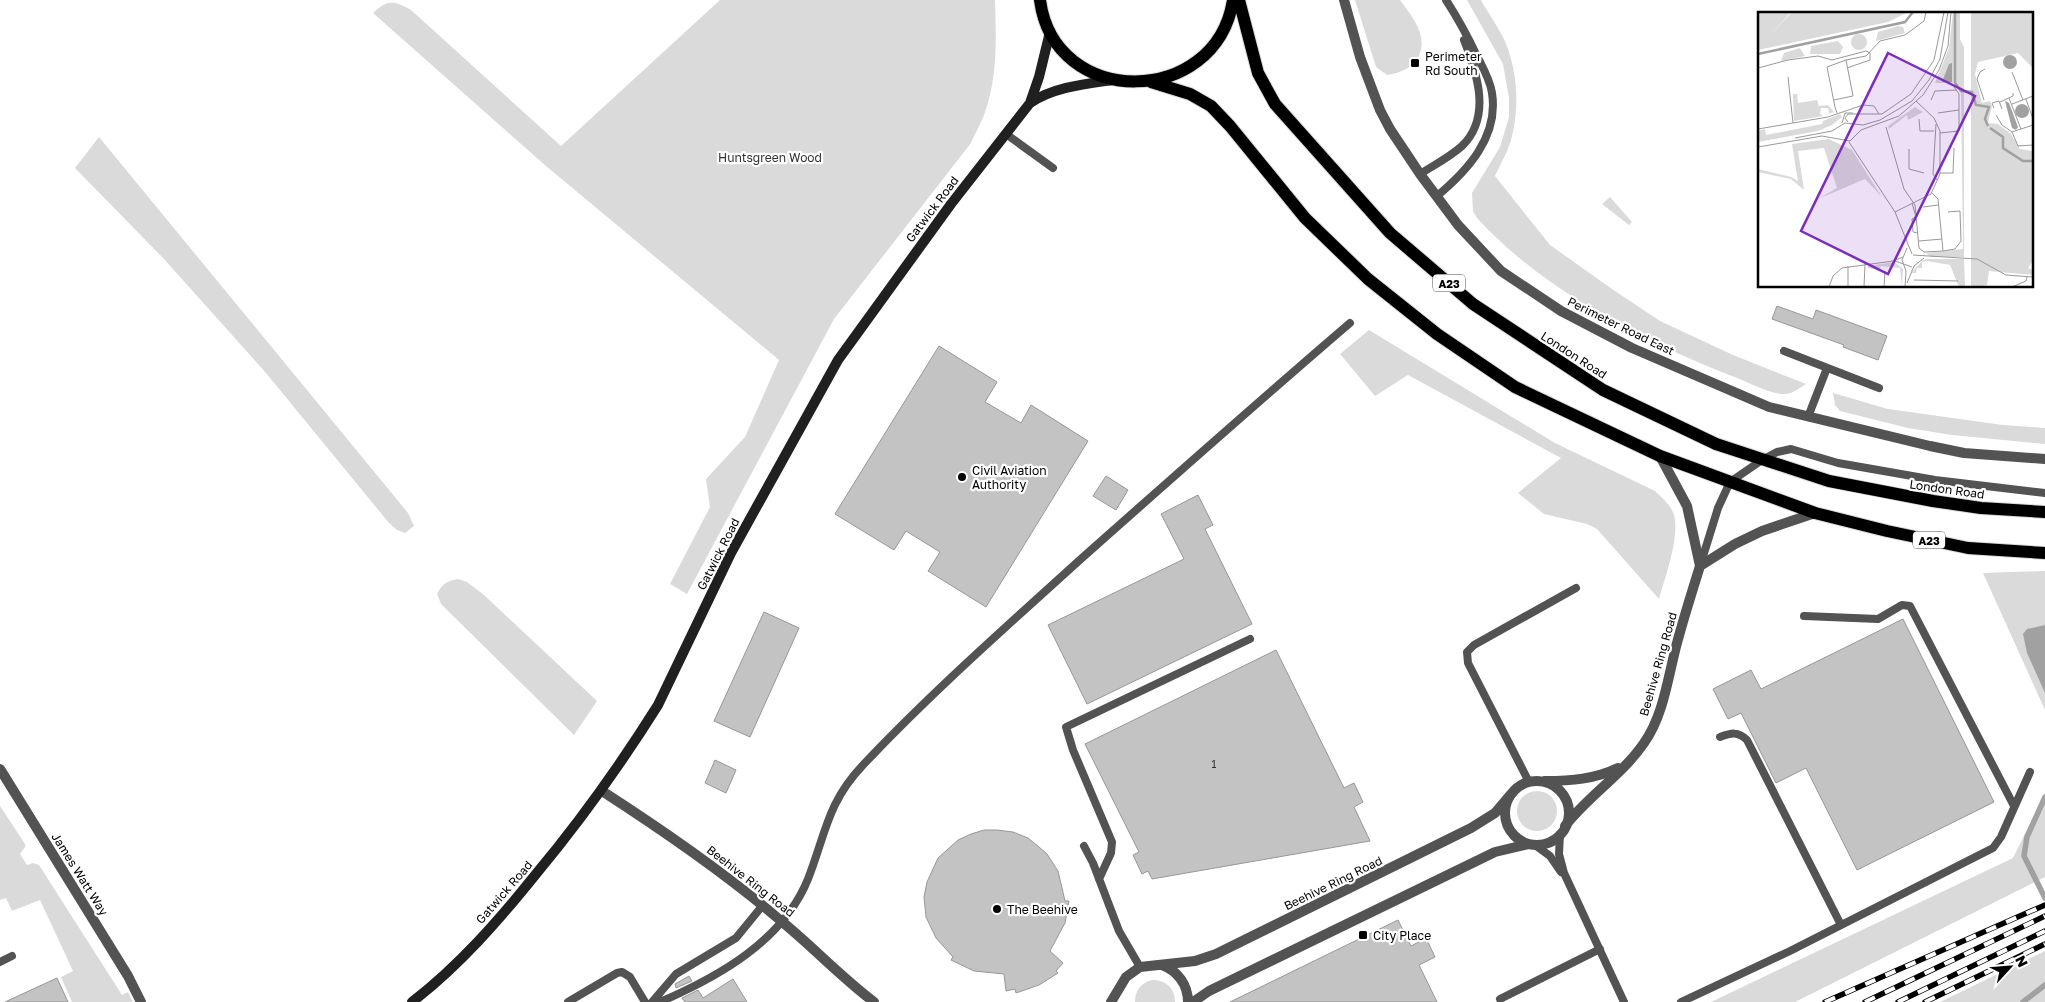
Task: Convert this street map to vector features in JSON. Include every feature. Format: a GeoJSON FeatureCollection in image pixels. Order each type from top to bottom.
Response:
{"type":"FeatureCollection","features":[{"type":"Feature","properties":{"kind":"main road"},"geometry":{"type":"LineString","coordinates":[[1040,0],[1041,10],[1050,32],[1059,46],[1074,61],[1090,72],[1113,80],[1133,83],[1151,82],[1182,71],[1208,51],[1224,29],[1233,0]]}},
{"type":"Feature","properties":{"kind":"main road","name":"London Road"},"geometry":{"type":"LineString","coordinates":[[1239,0],[1258,73],[1275,104],[1390,233],[1473,304],[1603,390],[1716,444],[1829,481],[1884,493],[1981,508],[2045,512]]}},
{"type":"Feature","properties":{"kind":"main road","name":"A23"},"geometry":{"type":"LineString","coordinates":[[1151,82],[1190,94],[1211,106],[1230,126],[1305,218],[1368,279],[1437,334],[1515,387],[1660,456],[1815,513],[1968,548],[2045,553]]}},
{"type":"Feature","properties":{"kind":"street","name":"Perimeter Road East"},"geometry":{"type":"LineString","coordinates":[[1344,0],[1360,57],[1380,110],[1420,174],[1458,225],[1501,271],[1561,311],[1632,348],[1769,407],[1964,453],[2045,459]]}},
{"type":"Feature","properties":{"kind":"street","name":"Gatwick Road"},"geometry":{"type":"LineString","coordinates":[[412,1002],[444,975],[511,906],[602,792],[658,705],[731,553],[838,360],[951,204],[1030,103],[1039,77],[1050,32]]}},
{"type":"Feature","properties":{"kind":"street","name":"Gatwick Road"},"geometry":{"type":"LineString","coordinates":[[1030,103],[1060,90],[1113,80]]}},
{"type":"Feature","properties":{"kind":"street"},"geometry":{"type":"LineString","coordinates":[[1660,456],[1687,506],[1700,566],[1735,544],[1762,531],[1815,513]]}},
{"type":"Feature","properties":{"kind":"street","name":"Beehive Ring Road"},"geometry":{"type":"LineString","coordinates":[[1563,830],[1576,813],[1644,743],[1656,721],[1680,630],[1700,566]]}},
{"type":"Feature","properties":{"kind":"street","name":"Beehive Ring Road"},"geometry":{"type":"LineString","coordinates":[[1533,781],[1570,781],[1593,777],[1609,772],[1627,762]]}},
{"type":"Feature","properties":{"kind":"street","name":"James Watt Way"},"geometry":{"type":"LineString","coordinates":[[0,770],[141,999]]}},
{"type":"Feature","properties":{"kind":"street"},"geometry":{"type":"LineString","coordinates":[[1193,1002],[1208,991],[1496,852],[1549,842],[1563,830],[1568,809],[1563,794],[1549,783],[1533,781],[1512,793],[1506,802],[1506,822],[1515,836],[1532,844]]}},
{"type":"Feature","properties":{"kind":"street","name":"Beehive Ring Road"},"geometry":{"type":"LineString","coordinates":[[602,792],[686,846],[763,905],[874,1002]]}},
{"type":"Feature","properties":{"kind":"street","name":"Beehive Ring Road"},"geometry":{"type":"LineString","coordinates":[[1111,1002],[1118,997],[1126,977],[1140,967],[1151,964],[1195,961],[1216,954],[1471,828],[1494,813],[1512,793]]}},
{"type":"Feature","properties":{"kind":"street"},"geometry":{"type":"LineString","coordinates":[[1151,964],[1162,965],[1176,973],[1186,988],[1188,1002]]}},
{"type":"Feature","properties":{"kind":"lane"},"geometry":{"type":"LineString","coordinates":[[1420,174],[1464,144],[1473,129],[1478,113],[1480,91],[1477,74],[1464,40],[1445,0]]}},
{"type":"Feature","properties":{"kind":"lane"},"geometry":{"type":"LineString","coordinates":[[1436,196],[1461,174],[1480,151],[1488,133],[1492,109],[1492,92],[1489,82],[1469,40],[1445,0]]}},
{"type":"Feature","properties":{"kind":"lane"},"geometry":{"type":"LineString","coordinates":[[1006,134],[1053,168]]}},
{"type":"Feature","properties":{"kind":"lane"},"geometry":{"type":"LineString","coordinates":[[660,1002],[690,989],[756,948],[795,905],[806,883],[833,806],[843,789],[861,767],[973,656],[1232,424],[1350,323]]}},
{"type":"Feature","properties":{"kind":"lane"},"geometry":{"type":"LineString","coordinates":[[1784,351],[1879,388]]}},
{"type":"Feature","properties":{"kind":"lane"},"geometry":{"type":"LineString","coordinates":[[1808,417],[1827,368]]}},
{"type":"Feature","properties":{"kind":"lane"},"geometry":{"type":"LineString","coordinates":[[1730,482],[1762,460],[1777,452],[1791,449],[1838,463],[1915,476],[2045,493]]}},
{"type":"Feature","properties":{"kind":"lane","name":"Beehive Ring Road"},"geometry":{"type":"LineString","coordinates":[[1700,566],[1718,508],[1730,482]]}},
{"type":"Feature","properties":{"kind":"lane"},"geometry":{"type":"LineString","coordinates":[[1533,781],[1468,663],[1467,652],[1474,645],[1576,588]]}},
{"type":"Feature","properties":{"kind":"lane"},"geometry":{"type":"LineString","coordinates":[[1804,616],[1878,619],[1902,605],[1910,606],[2014,806]]}},
{"type":"Feature","properties":{"kind":"lane"},"geometry":{"type":"LineString","coordinates":[[1099,879],[1111,853],[1111,836],[1073,750],[1066,727],[1250,638]]}},
{"type":"Feature","properties":{"kind":"lane"},"geometry":{"type":"LineString","coordinates":[[1720,737],[1732,733],[1740,734],[1747,740],[1840,924]]}},
{"type":"Feature","properties":{"kind":"lane"},"geometry":{"type":"LineString","coordinates":[[1681,1002],[1993,848],[2000,838],[2030,772]]}},
{"type":"Feature","properties":{"kind":"lane"},"geometry":{"type":"LineString","coordinates":[[1563,830],[1559,854],[1567,882]]}},
{"type":"Feature","properties":{"kind":"lane"},"geometry":{"type":"LineString","coordinates":[[1532,844],[1550,856],[1567,882],[1624,1002]]}},
{"type":"Feature","properties":{"kind":"lane"},"geometry":{"type":"LineString","coordinates":[[1084,846],[1099,879],[1118,931],[1140,967]]}},
{"type":"Feature","properties":{"kind":"lane"},"geometry":{"type":"LineString","coordinates":[[652,1002],[676,974],[736,938],[763,905]]}},
{"type":"Feature","properties":{"kind":"lane"},"geometry":{"type":"LineString","coordinates":[[1500,999],[1600,949]]}},
{"type":"Feature","properties":{"kind":"lane"},"geometry":{"type":"LineString","coordinates":[[0,962],[12,956]]}},
{"type":"Feature","properties":{"kind":"lane"},"geometry":{"type":"LineString","coordinates":[[568,1002],[617,973],[622,972],[630,977],[645,1002]]}},
{"type":"Feature","properties":{"kind":"green space","name":"Huntsgreen Wood"},"geometry":{"type":"Polygon","coordinates":[[[720,0],[995,0],[995,56],[989,98],[984,116],[971,143],[834,319],[687,594],[670,584],[710,507],[706,479],[745,437],[779,360],[546,166],[373,13],[382,6],[391,3],[399,4],[411,10],[561,146],[720,0]]]}},
{"type":"Feature","properties":{"kind":"green space"},"geometry":{"type":"Polygon","coordinates":[[[1355,0],[1400,0],[1414,19],[1422,40],[1419,56],[1410,67],[1387,75],[1376,67],[1355,0]]]}},
{"type":"Feature","properties":{"kind":"green space"},"geometry":{"type":"Polygon","coordinates":[[[1467,0],[1481,0],[1508,48],[1514,73],[1516,112],[1512,136],[1495,176],[1550,245],[1660,321],[1733,355],[1806,384],[1788,394],[1770,391],[1663,347],[1629,330],[1563,290],[1532,268],[1503,244],[1477,218],[1473,211],[1472,193],[1500,147],[1509,117],[1509,98],[1503,64],[1467,0]]]}},
{"type":"Feature","properties":{"kind":"green space"},"geometry":{"type":"Polygon","coordinates":[[[99,137],[408,513],[414,526],[405,533],[397,530],[389,523],[266,373],[164,259],[75,168],[99,137]]]}},
{"type":"Feature","properties":{"kind":"green space"},"geometry":{"type":"Polygon","coordinates":[[[1610,197],[1632,222],[1629,225],[1602,204],[1610,197]]]}},
{"type":"Feature","properties":{"kind":"green space"},"geometry":{"type":"Polygon","coordinates":[[[1369,330],[1555,443],[1655,491],[1671,508],[1675,524],[1671,557],[1659,599],[1597,529],[1587,524],[1544,514],[1518,493],[1561,458],[1408,375],[1375,396],[1340,354],[1369,330]]]}},
{"type":"Feature","properties":{"kind":"green space"},"geometry":{"type":"Polygon","coordinates":[[[1833,393],[1888,409],[2003,425],[2045,428],[2045,444],[1952,435],[1908,428],[1840,411],[1835,405],[1833,393]]]}},
{"type":"Feature","properties":{"kind":"green space"},"geometry":{"type":"Polygon","coordinates":[[[2045,571],[2045,710],[1983,573],[2045,571]]]}},
{"type":"Feature","properties":{"kind":"green space"},"geometry":{"type":"Polygon","coordinates":[[[458,579],[467,582],[484,595],[597,701],[574,735],[441,604],[437,594],[443,585],[458,579]]]}},
{"type":"Feature","properties":{"kind":"green space"},"geometry":{"type":"Polygon","coordinates":[[[1537,791],[1551,797],[1557,811],[1551,825],[1537,831],[1523,825],[1517,811],[1523,797],[1537,791]]]}},
{"type":"Feature","properties":{"kind":"green space"},"geometry":{"type":"Polygon","coordinates":[[[2045,793],[2045,877],[1795,1002],[1711,1002],[2013,858],[2045,793]]]}},
{"type":"Feature","properties":{"kind":"green space"},"geometry":{"type":"Polygon","coordinates":[[[0,806],[25,844],[20,854],[27,865],[33,863],[39,865],[122,995],[128,992],[133,1002],[72,1002],[61,977],[73,971],[40,900],[12,911],[6,898],[0,900],[0,806]]]}},
{"type":"Feature","properties":{"kind":"green space"},"geometry":{"type":"Polygon","coordinates":[[[2045,951],[2045,1002],[1940,1002],[2045,951]]]}},
{"type":"Feature","properties":{"kind":"green space"},"geometry":{"type":"Polygon","coordinates":[[[1152,980],[1162,981],[1169,986],[1175,997],[1175,1002],[1135,1002],[1139,988],[1152,980]]]}},
{"type":"Feature","properties":{"kind":"shaded area"},"geometry":{"type":"Polygon","coordinates":[[[2045,625],[2045,693],[2027,653],[2023,634],[2027,629],[2045,625]]]}},
{"type":"Feature","properties":{"kind":"building"},"geometry":{"type":"Polygon","coordinates":[[[1777,306],[1813,319],[1816,310],[1887,336],[1878,360],[1843,347],[1844,345],[1772,319],[1777,306]]]}},
{"type":"Feature","properties":{"kind":"building","name":"Civil Aviation Authority"},"geometry":{"type":"Polygon","coordinates":[[[939,346],[997,382],[985,402],[1021,423],[1031,405],[1088,441],[986,607],[928,571],[940,552],[906,531],[894,550],[835,514],[939,346]]]}},
{"type":"Feature","properties":{"kind":"building"},"geometry":{"type":"Polygon","coordinates":[[[1106,476],[1128,490],[1116,510],[1093,496],[1106,476]]]}},
{"type":"Feature","properties":{"kind":"building"},"geometry":{"type":"Polygon","coordinates":[[[1198,495],[1213,525],[1205,529],[1252,624],[1087,704],[1048,625],[1184,559],[1161,514],[1198,495]]]}},
{"type":"Feature","properties":{"kind":"building"},"geometry":{"type":"Polygon","coordinates":[[[764,612],[799,628],[750,737],[714,721],[764,612]]]}},
{"type":"Feature","properties":{"kind":"building"},"geometry":{"type":"Polygon","coordinates":[[[1903,619],[1994,802],[1857,870],[1806,768],[1776,783],[1741,713],[1728,719],[1713,689],[1751,670],[1761,689],[1903,619]]]}},
{"type":"Feature","properties":{"kind":"building"},"geometry":{"type":"Polygon","coordinates":[[[1276,650],[1344,788],[1354,783],[1363,802],[1354,807],[1370,841],[1152,879],[1148,871],[1142,874],[1133,855],[1139,852],[1085,744],[1276,650]]]}},
{"type":"Feature","properties":{"kind":"building"},"geometry":{"type":"Polygon","coordinates":[[[715,760],[736,770],[726,793],[705,783],[715,760]]]}},
{"type":"Feature","properties":{"kind":"building","name":"The Beehive"},"geometry":{"type":"Polygon","coordinates":[[[984,830],[1013,832],[1028,838],[1039,847],[1047,854],[1058,871],[1065,901],[1069,901],[1065,923],[1050,951],[1063,963],[1056,971],[1058,973],[1039,985],[1016,993],[1015,989],[1006,991],[1004,974],[974,971],[951,960],[953,957],[936,938],[926,917],[924,897],[927,882],[938,858],[958,840],[984,830]]]}},
{"type":"Feature","properties":{"kind":"building"},"geometry":{"type":"Polygon","coordinates":[[[1398,920],[1411,946],[1426,938],[1435,957],[1419,965],[1437,1002],[1230,1002],[1398,920]]]}},
{"type":"Feature","properties":{"kind":"building"},"geometry":{"type":"Polygon","coordinates":[[[689,976],[692,981],[676,988],[675,984],[689,976]]]}},
{"type":"Feature","properties":{"kind":"building"},"geometry":{"type":"Polygon","coordinates":[[[57,978],[68,1002],[5,1002],[57,978]]]}},
{"type":"Feature","properties":{"kind":"building"},"geometry":{"type":"Polygon","coordinates":[[[733,979],[747,1002],[685,1002],[682,998],[698,990],[703,998],[733,979]]]}},
{"type":"Feature","properties":{"kind":"waterway"},"geometry":{"type":"LineString","coordinates":[[2045,797],[2027,837],[2024,856],[2045,898]]}},
{"type":"Feature","properties":{"kind":"waterway"},"geometry":{"type":"LineString","coordinates":[[2023,1002],[2045,985]]}},
{"type":"Feature","properties":{"kind":"railway"},"geometry":{"type":"LineString","coordinates":[[1825,1002],[2045,905]]}},
{"type":"Feature","properties":{"kind":"railway"},"geometry":{"type":"LineString","coordinates":[[1865,1002],[2045,916]]}},
{"type":"Feature","properties":{"kind":"railway"},"geometry":{"type":"LineString","coordinates":[[1898,1002],[2045,931]]}},
{"type":"Feature","properties":{"kind":"railway"},"geometry":{"type":"LineString","coordinates":[[1925,1002],[2045,944]]}},
{"type":"Feature","properties":{"kind":"place","name":"Perimeter Rd South"},"geometry":{"type":"Point","coordinates":[1415,63]}},
{"type":"Feature","properties":{"kind":"place","name":"Civil Aviation Authority"},"geometry":{"type":"Point","coordinates":[962,477]}},
{"type":"Feature","properties":{"kind":"place","name":"The Beehive"},"geometry":{"type":"Point","coordinates":[997,909]}},
{"type":"Feature","properties":{"kind":"place","name":"City Place"},"geometry":{"type":"Point","coordinates":[1363,935]}}]}
